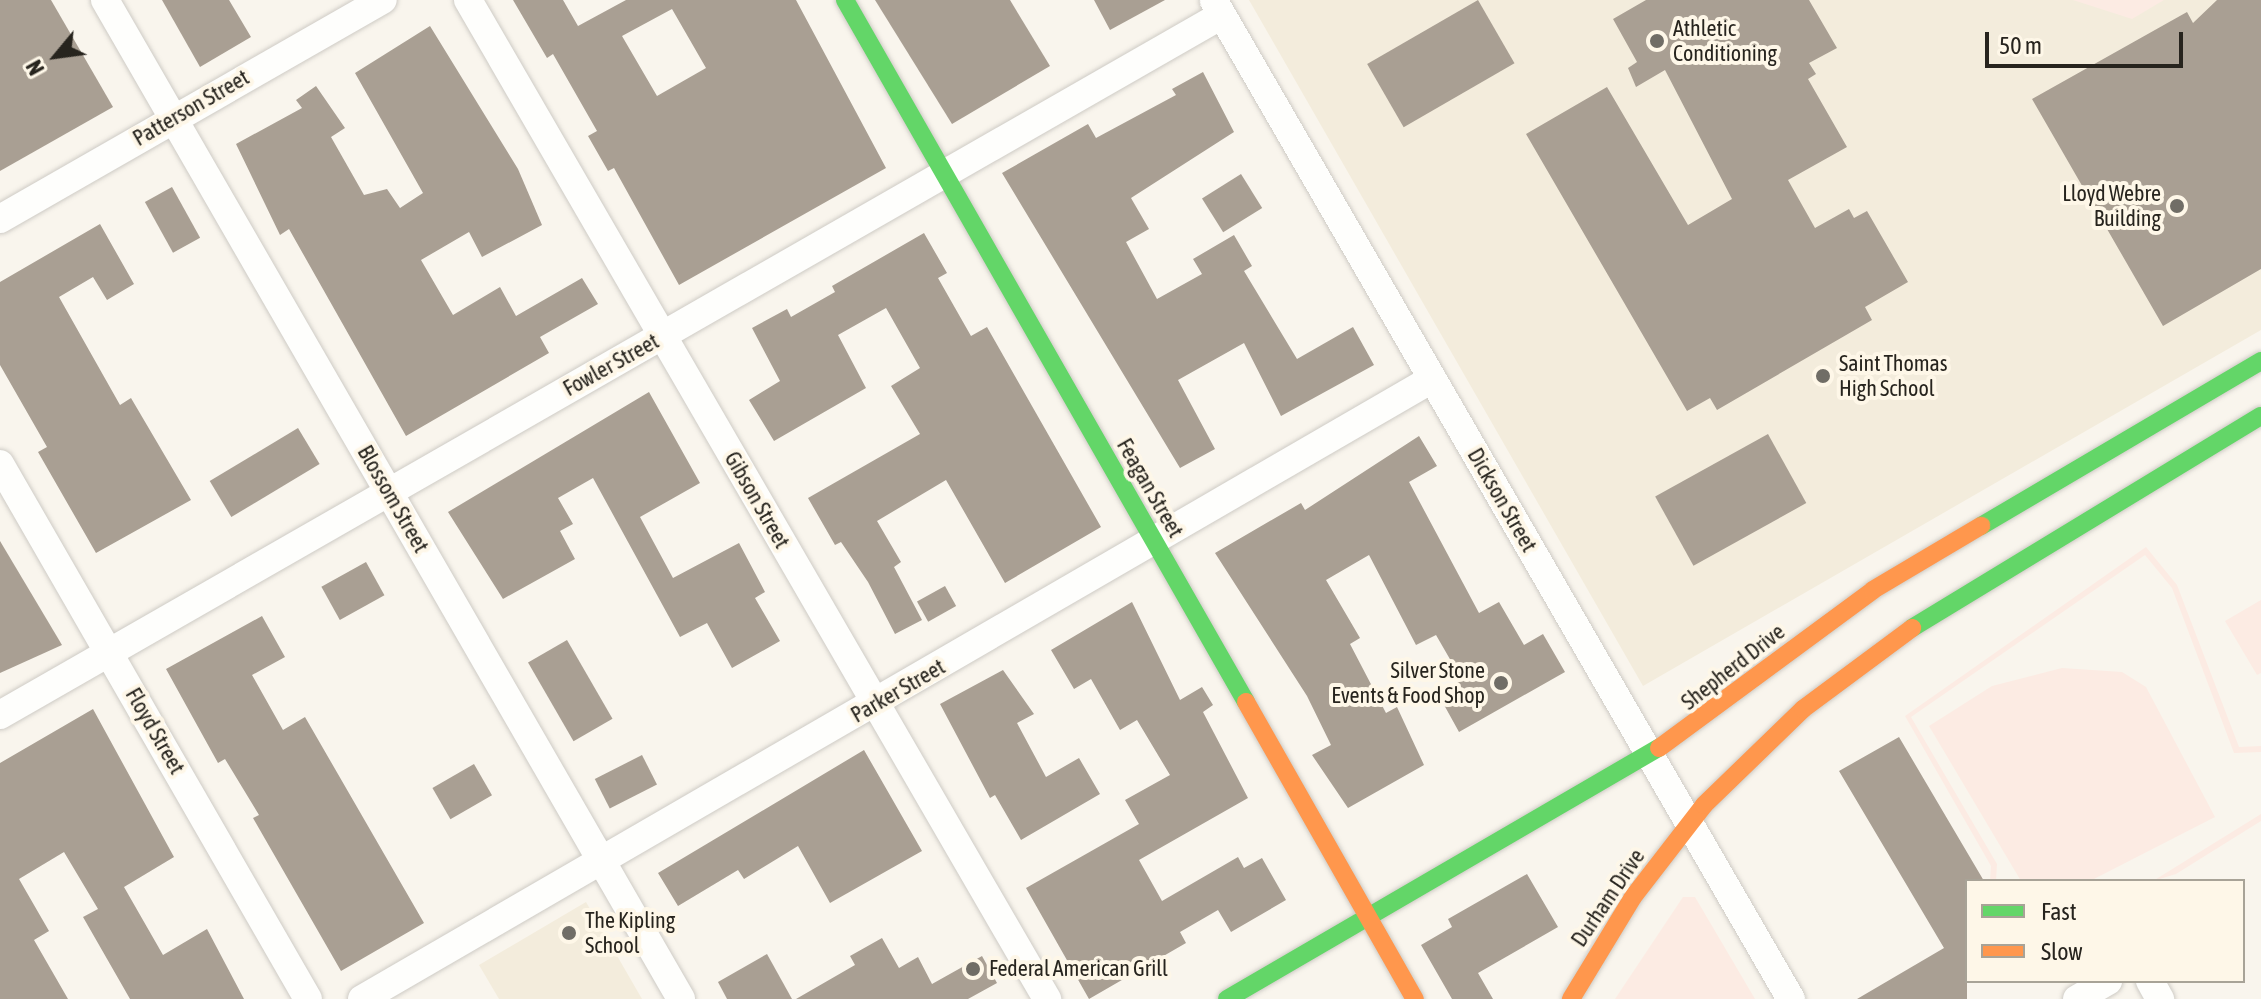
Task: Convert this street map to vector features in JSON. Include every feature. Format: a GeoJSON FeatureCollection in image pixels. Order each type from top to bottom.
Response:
{"type":"FeatureCollection","features":[{"type":"Feature","properties":{"kind":"main road","name":"Feagan Street"},"geometry":{"type":"LineString","coordinates":[[845,0],[1415,999]]}},
{"type":"Feature","properties":{"kind":"main road","name":"Shepherd Drive"},"geometry":{"type":"LineString","coordinates":[[1227,999],[1648,756],[1728,703],[1873,590],[2261,361]]}},
{"type":"Feature","properties":{"kind":"main road"},"geometry":{"type":"LineString","coordinates":[[2174,469],[2182,439],[2180,411]]}},
{"type":"Feature","properties":{"kind":"main road"},"geometry":{"type":"LineString","coordinates":[[1688,827],[1725,781],[1803,709],[1895,639],[2261,416]]}},
{"type":"Feature","properties":{"kind":"main road","name":"Durham Drive"},"geometry":{"type":"LineString","coordinates":[[1571,999],[1633,897],[1688,827]]}},
{"type":"Feature","properties":{"kind":"street","name":"Blossom Street"},"geometry":{"type":"LineString","coordinates":[[105,0],[681,999]]}},
{"type":"Feature","properties":{"kind":"street","name":"Patterson Street"},"geometry":{"type":"LineString","coordinates":[[0,219],[383,0]]}},
{"type":"Feature","properties":{"kind":"street","name":"Gibson Street"},"geometry":{"type":"LineString","coordinates":[[468,0],[1047,999]]}},
{"type":"Feature","properties":{"kind":"street","name":"Fowler Street"},"geometry":{"type":"LineString","coordinates":[[0,715],[663,336],[1218,8]]}},
{"type":"Feature","properties":{"kind":"street","name":"Dickson Street"},"geometry":{"type":"LineString","coordinates":[[1218,8],[1688,827],[1791,999]]}},
{"type":"Feature","properties":{"kind":"street","name":"Parker Street"},"geometry":{"type":"LineString","coordinates":[[362,999],[875,705],[1432,379]]}},
{"type":"Feature","properties":{"kind":"street","name":"Floyd Street"},"geometry":{"type":"LineString","coordinates":[[0,464],[308,999]]}},
{"type":"Feature","properties":{"kind":"street"},"geometry":{"type":"LineString","coordinates":[[2077,999],[2105,983]]}},
{"type":"Feature","properties":{"kind":"shaded area","name":"Saint Thomas High School"},"geometry":{"type":"Polygon","coordinates":[[[1249,0],[2261,0],[2261,330],[1643,686],[1249,0]]]}},
{"type":"Feature","properties":{"kind":"shaded area"},"geometry":{"type":"Polygon","coordinates":[[[2073,0],[2164,0],[2132,19],[2073,0]]]}},
{"type":"Feature","properties":{"kind":"shaded area"},"geometry":{"type":"Polygon","coordinates":[[[2146,547],[2177,585],[2239,747],[2261,746],[2261,752],[2234,753],[2172,588],[2145,555],[1911,717],[1997,864],[1996,879],[1990,879],[1991,866],[1905,716],[2146,547]]]}},
{"type":"Feature","properties":{"kind":"shaded area"},"geometry":{"type":"Polygon","coordinates":[[[2261,600],[2261,673],[2257,675],[2225,621],[2261,600]]]}},
{"type":"Feature","properties":{"kind":"shaded area"},"geometry":{"type":"Polygon","coordinates":[[[2062,668],[2122,672],[2146,687],[2215,817],[2094,879],[2020,879],[1929,726],[1992,686],[2062,668]]]}},
{"type":"Feature","properties":{"kind":"shaded area"},"geometry":{"type":"Polygon","coordinates":[[[2261,814],[2261,821],[2176,874],[2156,879],[2261,814]]]}},
{"type":"Feature","properties":{"kind":"shaded area"},"geometry":{"type":"Polygon","coordinates":[[[1683,897],[1695,897],[1755,999],[1615,999],[1683,897]]]}},
{"type":"Feature","properties":{"kind":"shaded area","name":"The Kipling School"},"geometry":{"type":"Polygon","coordinates":[[[586,902],[642,999],[499,999],[479,965],[586,902]]]}},
{"type":"Feature","properties":{"kind":"building"},"geometry":{"type":"Polygon","coordinates":[[[0,0],[51,0],[113,107],[0,171],[0,0]]]}},
{"type":"Feature","properties":{"kind":"building"},"geometry":{"type":"Polygon","coordinates":[[[162,0],[229,0],[251,37],[200,67],[162,0]]]}},
{"type":"Feature","properties":{"kind":"building"},"geometry":{"type":"Polygon","coordinates":[[[513,0],[563,0],[578,26],[626,0],[796,0],[886,168],[679,285],[614,168],[608,171],[588,136],[597,131],[553,54],[547,58],[513,0]],[[672,9],[622,36],[657,96],[706,68],[672,9]]]}},
{"type":"Feature","properties":{"kind":"building"},"geometry":{"type":"Polygon","coordinates":[[[875,0],[1010,0],[1050,66],[952,124],[875,0]]]}},
{"type":"Feature","properties":{"kind":"building"},"geometry":{"type":"Polygon","coordinates":[[[1094,0],[1165,0],[1110,30],[1094,0]]]}},
{"type":"Feature","properties":{"kind":"building"},"geometry":{"type":"Polygon","coordinates":[[[1478,0],[1514,63],[1404,127],[1367,64],[1478,0]]]}},
{"type":"Feature","properties":{"kind":"building"},"geometry":{"type":"Polygon","coordinates":[[[1646,0],[1809,0],[1837,48],[1809,63],[1816,74],[1808,79],[1847,147],[1788,180],[1815,228],[1849,209],[1854,218],[1867,211],[1908,282],[1865,307],[1872,320],[1717,410],[1710,398],[1687,411],[1526,134],[1607,87],[1688,225],[1732,199],[1665,70],[1636,87],[1628,68],[1637,62],[1613,19],[1646,0]]]}},
{"type":"Feature","properties":{"kind":"building","name":"Lloyd Webre Building"},"geometry":{"type":"Polygon","coordinates":[[[2217,0],[2261,0],[2261,269],[2163,326],[2032,99],[2187,12],[2193,23],[2217,0]]]}},
{"type":"Feature","properties":{"kind":"building"},"geometry":{"type":"Polygon","coordinates":[[[430,26],[518,169],[542,225],[482,257],[469,232],[421,260],[453,315],[500,287],[516,316],[582,278],[598,304],[540,337],[549,353],[406,436],[289,229],[280,235],[236,144],[302,108],[296,100],[316,86],[345,128],[331,137],[364,195],[387,189],[400,208],[423,193],[355,73],[430,26]]]}},
{"type":"Feature","properties":{"kind":"building"},"geometry":{"type":"Polygon","coordinates":[[[1203,72],[1234,132],[1131,198],[1149,229],[1126,242],[1157,299],[1202,274],[1193,259],[1234,235],[1252,266],[1244,271],[1297,359],[1353,327],[1374,365],[1281,416],[1244,343],[1178,380],[1215,449],[1180,468],[1002,173],[1088,124],[1096,138],[1176,95],[1172,89],[1203,72]]]}},
{"type":"Feature","properties":{"kind":"building"},"geometry":{"type":"Polygon","coordinates":[[[1241,174],[1262,208],[1223,232],[1202,198],[1241,174]]]}},
{"type":"Feature","properties":{"kind":"building"},"geometry":{"type":"Polygon","coordinates":[[[172,187],[200,238],[173,253],[145,202],[172,187]]]}},
{"type":"Feature","properties":{"kind":"building"},"geometry":{"type":"Polygon","coordinates":[[[100,224],[134,284],[107,300],[93,277],[59,297],[120,405],[131,398],[191,500],[96,553],[38,452],[47,447],[0,365],[0,282],[100,224]]]}},
{"type":"Feature","properties":{"kind":"building"},"geometry":{"type":"Polygon","coordinates":[[[924,233],[947,273],[938,278],[971,336],[987,327],[1101,527],[1005,583],[946,480],[877,521],[901,562],[894,567],[922,620],[895,634],[868,582],[841,542],[835,545],[808,498],[920,434],[891,386],[920,368],[886,308],[838,335],[866,388],[774,441],[749,400],[780,381],[752,328],[787,309],[791,317],[835,292],[832,286],[924,233]]]}},
{"type":"Feature","properties":{"kind":"building"},"geometry":{"type":"Polygon","coordinates":[[[649,392],[700,483],[640,517],[673,578],[739,543],[765,592],[755,598],[780,641],[732,668],[707,623],[680,637],[593,478],[558,498],[573,524],[560,531],[575,559],[503,599],[448,512],[649,392]]]}},
{"type":"Feature","properties":{"kind":"building"},"geometry":{"type":"Polygon","coordinates":[[[298,428],[320,464],[231,517],[210,481],[298,428]]]}},
{"type":"Feature","properties":{"kind":"building"},"geometry":{"type":"Polygon","coordinates":[[[1768,434],[1806,503],[1693,566],[1655,497],[1768,434]]]}},
{"type":"Feature","properties":{"kind":"building"},"geometry":{"type":"Polygon","coordinates":[[[1419,436],[1437,466],[1409,482],[1479,613],[1499,602],[1524,645],[1543,634],[1565,672],[1459,732],[1438,694],[1462,680],[1436,635],[1416,645],[1369,555],[1326,580],[1360,638],[1350,644],[1386,713],[1397,707],[1424,765],[1348,808],[1312,755],[1331,745],[1307,696],[1215,553],[1301,503],[1305,510],[1419,436]]]}},
{"type":"Feature","properties":{"kind":"building"},"geometry":{"type":"Polygon","coordinates":[[[0,541],[62,645],[0,673],[0,541]]]}},
{"type":"Feature","properties":{"kind":"building"},"geometry":{"type":"Polygon","coordinates":[[[366,562],[384,595],[340,620],[321,587],[366,562]]]}},
{"type":"Feature","properties":{"kind":"building"},"geometry":{"type":"Polygon","coordinates":[[[945,586],[956,606],[928,622],[917,602],[945,586]]]}},
{"type":"Feature","properties":{"kind":"building"},"geometry":{"type":"Polygon","coordinates":[[[1132,602],[1180,700],[1202,687],[1213,705],[1203,712],[1248,798],[1139,860],[1162,901],[1238,857],[1244,868],[1262,858],[1286,900],[1231,932],[1218,910],[1180,932],[1186,943],[1089,999],[1026,888],[1139,824],[1125,800],[1170,775],[1137,720],[1120,730],[1091,679],[1074,689],[1051,650],[1132,602]]]}},
{"type":"Feature","properties":{"kind":"building"},"geometry":{"type":"Polygon","coordinates":[[[262,616],[285,657],[252,675],[283,730],[305,717],[424,923],[341,971],[253,818],[259,815],[225,759],[218,763],[166,669],[262,616]]]}},
{"type":"Feature","properties":{"kind":"building"},"geometry":{"type":"Polygon","coordinates":[[[567,640],[612,719],[574,741],[528,662],[567,640]]]}},
{"type":"Feature","properties":{"kind":"building"},"geometry":{"type":"Polygon","coordinates":[[[1003,670],[1034,714],[1017,723],[1046,777],[1079,758],[1100,794],[1021,840],[995,795],[990,798],[940,704],[1003,670]]]}},
{"type":"Feature","properties":{"kind":"building"},"geometry":{"type":"Polygon","coordinates":[[[93,709],[174,857],[124,887],[163,955],[207,929],[244,999],[130,999],[83,917],[98,909],[64,852],[19,879],[49,931],[34,940],[68,999],[0,999],[0,763],[93,709]]]}},
{"type":"Feature","properties":{"kind":"building"},"geometry":{"type":"Polygon","coordinates":[[[1899,737],[1983,879],[1965,879],[1967,999],[1857,999],[1944,948],[1839,771],[1899,737]]]}},
{"type":"Feature","properties":{"kind":"building"},"geometry":{"type":"Polygon","coordinates":[[[864,750],[922,851],[830,903],[798,846],[744,879],[738,870],[678,906],[658,873],[864,750]]]}},
{"type":"Feature","properties":{"kind":"building"},"geometry":{"type":"Polygon","coordinates":[[[642,755],[657,784],[610,808],[595,779],[642,755]]]}},
{"type":"Feature","properties":{"kind":"building"},"geometry":{"type":"Polygon","coordinates":[[[474,764],[492,795],[450,819],[432,788],[474,764]]]}},
{"type":"Feature","properties":{"kind":"building"},"geometry":{"type":"Polygon","coordinates":[[[1527,874],[1558,927],[1478,973],[1493,999],[1452,999],[1421,945],[1452,927],[1448,919],[1527,874]]]}},
{"type":"Feature","properties":{"kind":"building"},"geometry":{"type":"Polygon","coordinates":[[[882,938],[899,968],[918,957],[932,984],[982,956],[997,983],[968,999],[796,999],[855,965],[850,956],[882,938]]]}},
{"type":"Feature","properties":{"kind":"building"},"geometry":{"type":"Polygon","coordinates":[[[767,954],[792,999],[727,999],[718,982],[767,954]]]}},
{"type":"Feature","properties":{"kind":"traffic: fast"},"geometry":{"type":"LineString","coordinates":[[845,0],[1246,702]]}},
{"type":"Feature","properties":{"kind":"traffic: fast"},"geometry":{"type":"LineString","coordinates":[[1981,526],[2261,361]]}},
{"type":"Feature","properties":{"kind":"traffic: fast"},"geometry":{"type":"LineString","coordinates":[[1912,628],[2261,416]]}},
{"type":"Feature","properties":{"kind":"traffic: fast"},"geometry":{"type":"LineString","coordinates":[[1227,999],[1659,748]]}},
{"type":"Feature","properties":{"kind":"traffic: slow"},"geometry":{"type":"LineString","coordinates":[[1659,748],[1873,590],[1981,526]]}},
{"type":"Feature","properties":{"kind":"traffic: slow"},"geometry":{"type":"LineString","coordinates":[[1571,999],[1633,897],[1704,805],[1803,709],[1912,628]]}},
{"type":"Feature","properties":{"kind":"traffic: slow"},"geometry":{"type":"LineString","coordinates":[[1246,702],[1415,999]]}},
{"type":"Feature","properties":{"kind":"place","name":"Athletic Conditioning"},"geometry":{"type":"Point","coordinates":[1657,41]}},
{"type":"Feature","properties":{"kind":"place","name":"Lloyd Webre Building"},"geometry":{"type":"Point","coordinates":[2177,206]}},
{"type":"Feature","properties":{"kind":"place","name":"Saint Thomas High School"},"geometry":{"type":"Point","coordinates":[1823,376]}},
{"type":"Feature","properties":{"kind":"place","name":"Silver Stone Events & Food Shop"},"geometry":{"type":"Point","coordinates":[1501,683]}},
{"type":"Feature","properties":{"kind":"place","name":"The Kipling School"},"geometry":{"type":"Point","coordinates":[569,933]}},
{"type":"Feature","properties":{"kind":"place","name":"Federal American Grill"},"geometry":{"type":"Point","coordinates":[973,969]}}]}
